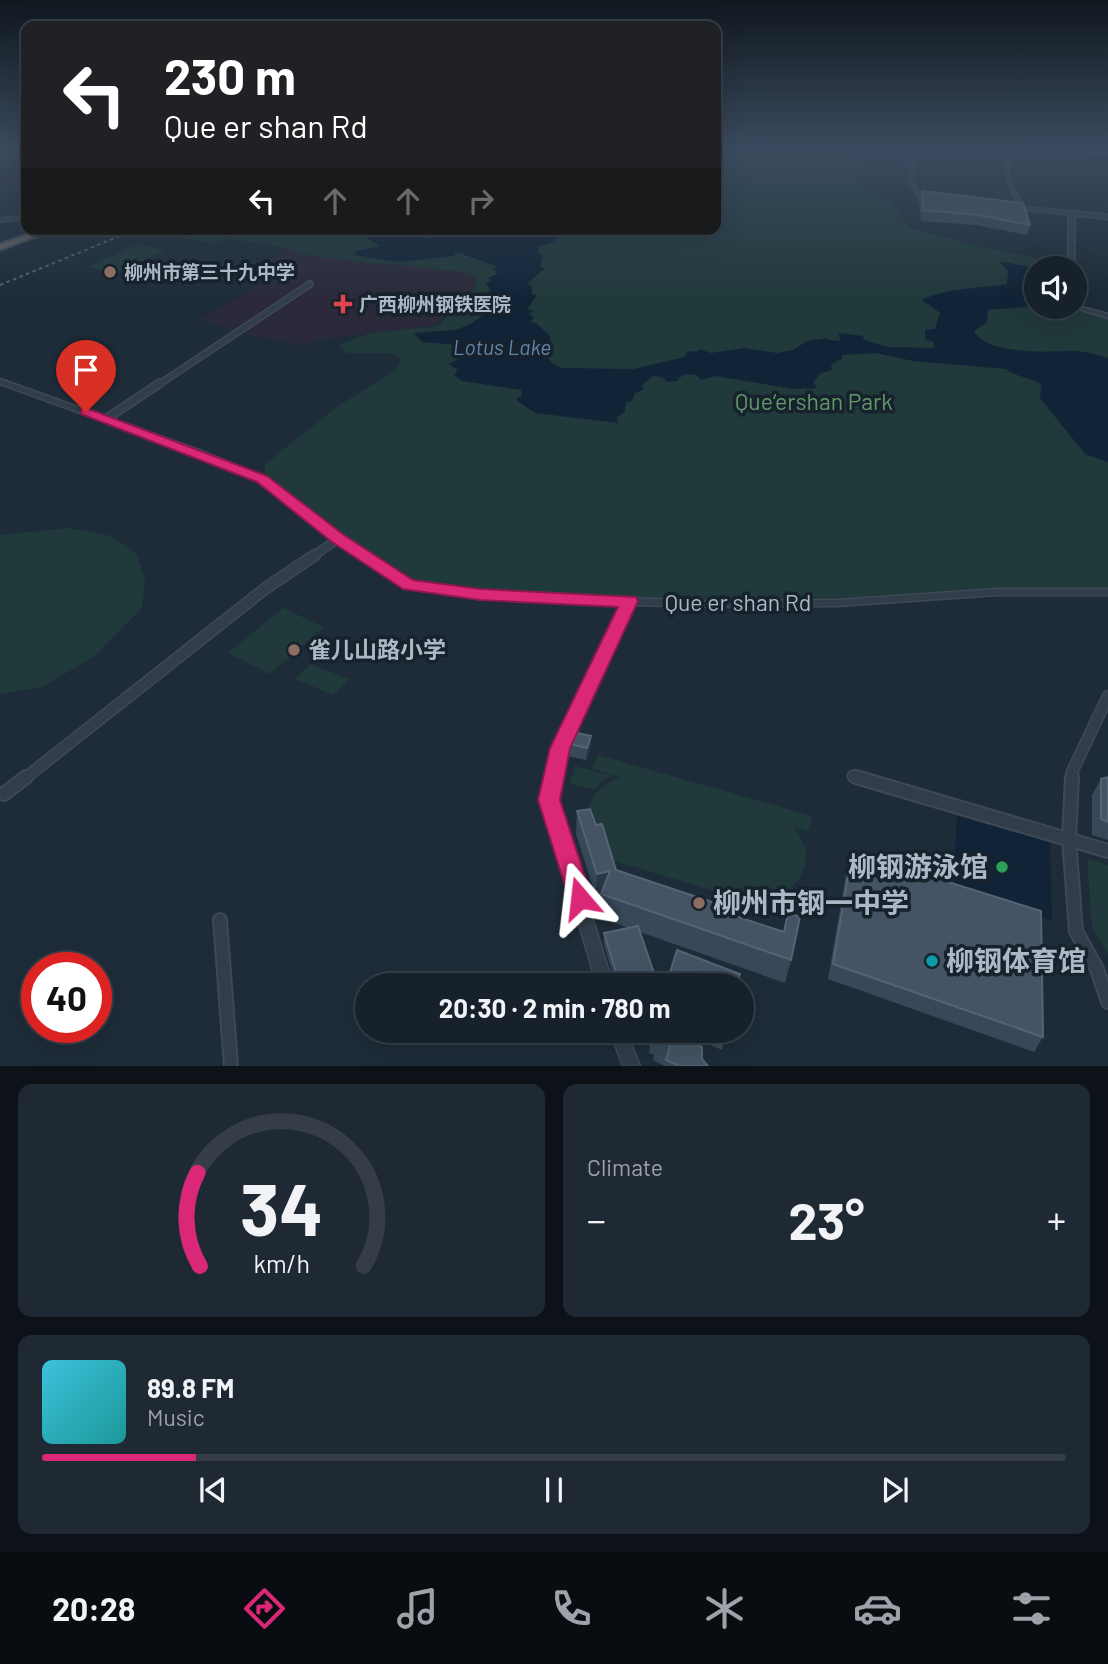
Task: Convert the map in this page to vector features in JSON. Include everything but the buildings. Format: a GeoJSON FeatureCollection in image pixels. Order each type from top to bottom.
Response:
{"type":"FeatureCollection","features":[{"type":"Feature","properties":{"kind":"highway"},"geometry":{"type":"LineString","coordinates":[[0,245],[22,235]]}},
{"type":"Feature","properties":{"kind":"highway"},"geometry":{"type":"LineString","coordinates":[[0,245],[32,235]]}},
{"type":"Feature","properties":{"kind":"street"},"geometry":{"type":"LineString","coordinates":[[923,199],[938,201]]}},
{"type":"Feature","properties":{"kind":"street"},"geometry":{"type":"LineString","coordinates":[[1017,199],[1023,207]]}},
{"type":"Feature","properties":{"kind":"street"},"geometry":{"type":"LineString","coordinates":[[1003,206],[1108,217]]}},
{"type":"Feature","properties":{"kind":"street"},"geometry":{"type":"LineString","coordinates":[[1071,256],[1072,213]]}},
{"type":"Feature","properties":{"kind":"street"},"geometry":{"type":"LineString","coordinates":[[0,220],[21,218]]}},
{"type":"Feature","properties":{"kind":"street"},"geometry":{"type":"LineString","coordinates":[[106,419],[310,284]]}},
{"type":"Feature","properties":{"kind":"street"},"geometry":{"type":"LineString","coordinates":[[1087,310],[1108,316]]}},
{"type":"Feature","properties":{"kind":"street","name":"Que er shan Rd"},"geometry":{"type":"LineString","coordinates":[[0,381],[262,479],[338,539],[409,585],[480,594],[706,604],[838,603],[998,592],[1108,592]]}},
{"type":"Feature","properties":{"kind":"street"},"geometry":{"type":"LineString","coordinates":[[4,794],[266,588],[338,539]]}},
{"type":"Feature","properties":{"kind":"street"},"geometry":{"type":"LineString","coordinates":[[601,973],[549,800],[560,748],[630,601]]}},
{"type":"Feature","properties":{"kind":"street"},"geometry":{"type":"LineString","coordinates":[[1108,696],[1072,772],[1069,839],[1076,930],[1097,969],[1108,1002]]}},
{"type":"Feature","properties":{"kind":"street"},"geometry":{"type":"LineString","coordinates":[[853,776],[1108,851]]}},
{"type":"Feature","properties":{"kind":"street"},"geometry":{"type":"LineString","coordinates":[[220,920],[231,1066]]}},
{"type":"Feature","properties":{"kind":"street"},"geometry":{"type":"LineString","coordinates":[[623,1043],[632,1066]]}},
{"type":"Feature","properties":{"kind":"shaded area","name":"广西柳州钢铁医院"},"geometry":{"type":"Polygon","coordinates":[[[288,248],[303,254],[465,272],[476,277],[475,289],[435,325],[317,340],[307,346],[236,332],[201,319],[267,280],[250,272],[288,248]]]}},
{"type":"Feature","properties":{"kind":"green space","name":"Que‘ershan Park"},"geometry":{"type":"Polygon","coordinates":[[[721,199],[883,199],[910,228],[984,248],[1028,256],[1024,256],[1024,319],[1087,319],[1087,310],[1108,316],[1108,588],[996,590],[837,601],[635,598],[481,591],[410,582],[341,537],[273,486],[265,479],[265,464],[338,406],[395,371],[401,360],[392,353],[347,353],[338,345],[370,333],[438,326],[475,289],[476,277],[465,272],[326,258],[288,248],[229,239],[212,243],[161,235],[721,235],[721,199]]]}},
{"type":"Feature","properties":{"kind":"green space"},"geometry":{"type":"Polygon","coordinates":[[[138,244],[166,250],[116,273],[87,267],[138,244]]]}},
{"type":"Feature","properties":{"kind":"green space"},"geometry":{"type":"Polygon","coordinates":[[[68,528],[111,536],[136,553],[145,580],[142,608],[95,656],[42,687],[0,694],[0,535],[68,528]]]}},
{"type":"Feature","properties":{"kind":"green space"},"geometry":{"type":"Polygon","coordinates":[[[283,608],[324,627],[270,674],[228,653],[283,608]]]}},
{"type":"Feature","properties":{"kind":"green space"},"geometry":{"type":"Polygon","coordinates":[[[311,664],[349,679],[333,695],[295,679],[311,664]]]}},
{"type":"Feature","properties":{"kind":"green space"},"geometry":{"type":"Polygon","coordinates":[[[598,755],[812,816],[809,831],[794,827],[806,849],[805,865],[799,880],[786,893],[769,900],[744,900],[615,861],[597,838],[589,815],[595,794],[620,777],[592,769],[598,755]]]}},
{"type":"Feature","properties":{"kind":"green space"},"geometry":{"type":"Polygon","coordinates":[[[575,766],[613,776],[595,789],[570,784],[575,766]]]}},
{"type":"Feature","properties":{"kind":"green space"},"geometry":{"type":"Polygon","coordinates":[[[1087,859],[1108,865],[1108,954],[1092,928],[1087,859]]]}},
{"type":"Feature","properties":{"kind":"water","name":"Lotus Lake"},"geometry":{"type":"Polygon","coordinates":[[[367,235],[419,235],[427,239],[434,235],[558,236],[554,242],[539,246],[539,253],[543,256],[540,267],[545,268],[527,284],[532,286],[532,294],[537,295],[527,309],[534,311],[528,314],[534,317],[531,322],[550,336],[551,350],[545,354],[553,364],[562,368],[633,369],[685,357],[688,351],[697,352],[699,349],[711,353],[745,348],[777,353],[793,350],[807,341],[827,338],[840,341],[839,333],[863,336],[864,340],[888,347],[933,348],[934,342],[925,340],[925,330],[935,329],[940,313],[922,300],[953,291],[1007,284],[1008,271],[998,261],[1024,266],[1024,307],[988,310],[987,322],[974,331],[980,339],[1002,348],[1076,351],[1108,358],[1108,462],[1085,454],[1040,398],[1041,384],[1037,382],[1006,369],[913,361],[876,353],[842,355],[842,359],[831,364],[832,370],[821,373],[813,382],[817,388],[794,389],[715,376],[701,380],[697,375],[687,374],[678,378],[678,381],[667,382],[662,377],[653,376],[642,385],[643,390],[635,393],[632,401],[626,403],[625,411],[617,417],[618,423],[535,413],[516,400],[522,395],[521,390],[462,381],[454,375],[458,370],[449,364],[457,360],[457,355],[453,352],[456,345],[422,342],[414,333],[456,330],[486,313],[489,303],[484,301],[483,296],[491,296],[487,292],[491,291],[486,284],[491,280],[488,278],[497,274],[494,268],[499,267],[459,253],[454,254],[455,256],[398,262],[354,255],[356,251],[380,246],[367,238],[367,235]]]}},
{"type":"Feature","properties":{"kind":"water","name":"柳钢游泳馆"},"geometry":{"type":"Polygon","coordinates":[[[957,816],[1050,842],[1052,921],[953,891],[957,816]]]}},
{"type":"Feature","properties":{"kind":"railway"},"geometry":{"type":"LineString","coordinates":[[0,285],[122,235]]}},
{"type":"Feature","properties":{"kind":"place","name":"柳州市第三十九中学"},"geometry":{"type":"Point","coordinates":[110,272]}},
{"type":"Feature","properties":{"kind":"place","name":"广西柳州钢铁医院"},"geometry":{"type":"Point","coordinates":[343,304]}},
{"type":"Feature","properties":{"kind":"place","name":"雀儿山路小学"},"geometry":{"type":"Point","coordinates":[294,650]}},
{"type":"Feature","properties":{"kind":"place","name":"柳钢游泳馆"},"geometry":{"type":"Point","coordinates":[1002,867]}},
{"type":"Feature","properties":{"kind":"place","name":"柳州市钢一中学"},"geometry":{"type":"Point","coordinates":[699,903]}},
{"type":"Feature","properties":{"kind":"place","name":"柳钢体育馆"},"geometry":{"type":"Point","coordinates":[932,961]}},
{"type":"Feature","properties":{"kind":"route"},"geometry":{"type":"LineString","coordinates":[[86,412],[262,479],[338,539],[409,585],[480,594],[630,601],[560,748],[549,800],[580,898]]}}]}
